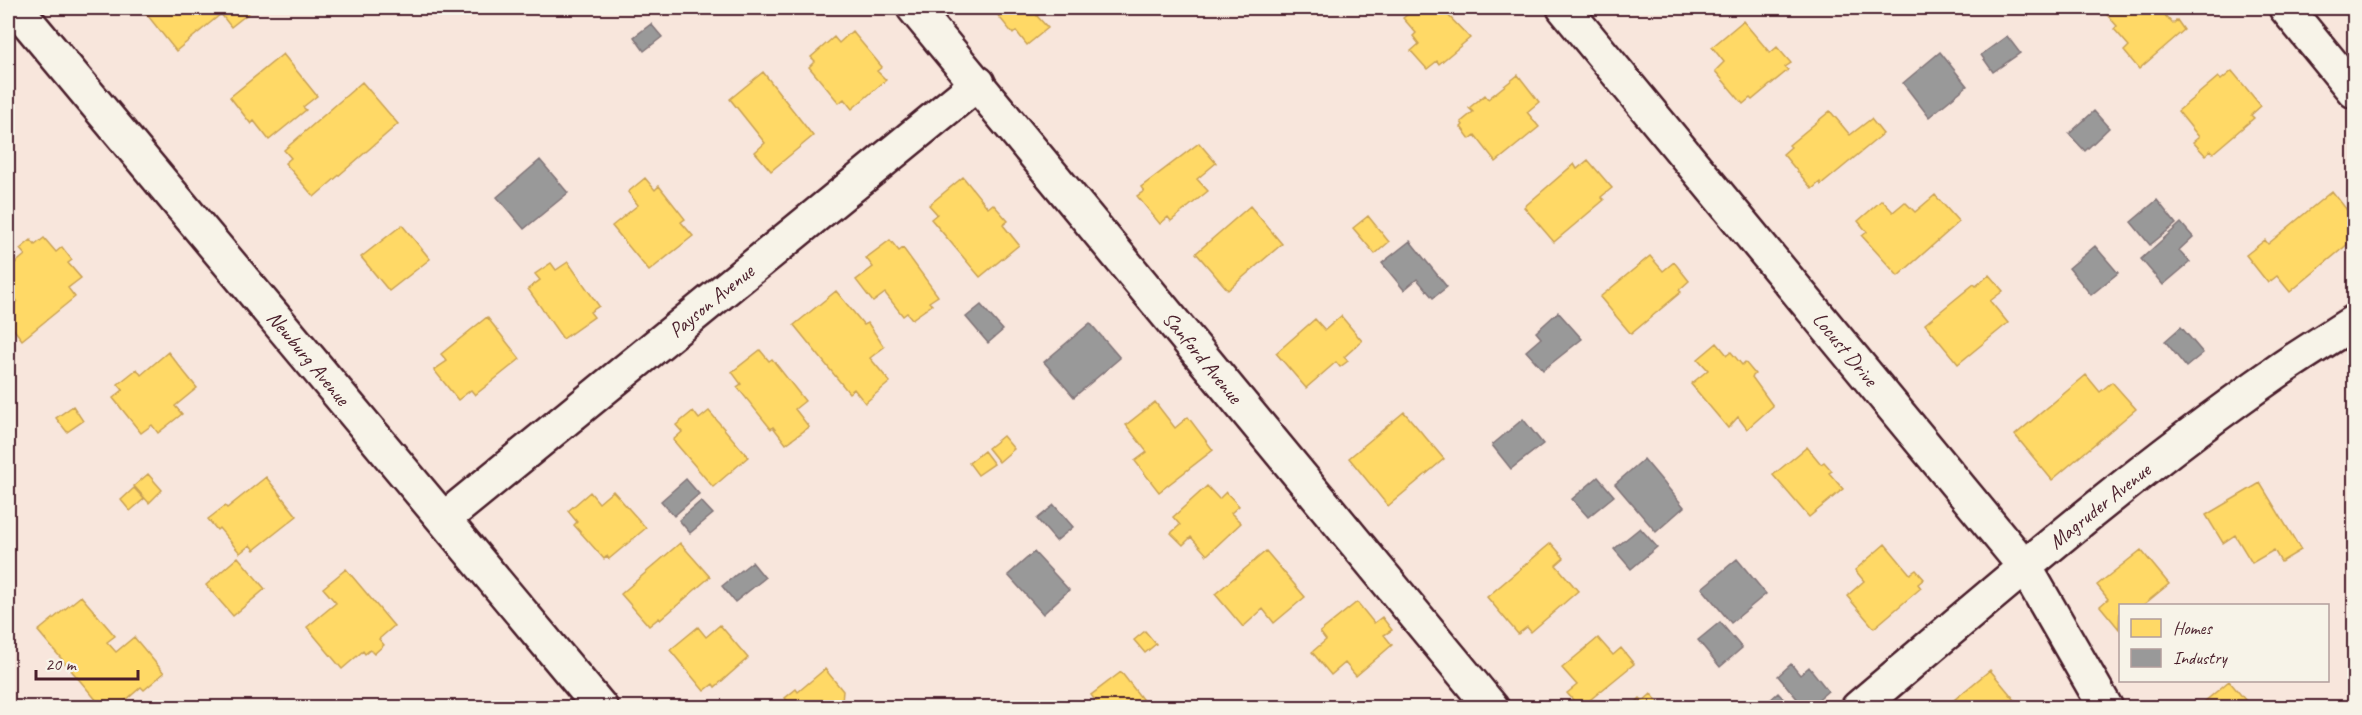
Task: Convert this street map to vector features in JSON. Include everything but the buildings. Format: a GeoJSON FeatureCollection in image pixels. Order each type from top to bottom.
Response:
{"type":"FeatureCollection","features":[{"type":"Feature","properties":{"kind":"street","name":"Newburg Avenue"},"geometry":{"type":"LineString","coordinates":[[16,8],[602,708]]}},
{"type":"Feature","properties":{"kind":"street","name":"Sanford Avenue"},"geometry":{"type":"LineString","coordinates":[[914,8],[1492,708]]}},
{"type":"Feature","properties":{"kind":"street","name":"Locust Drive"},"geometry":{"type":"LineString","coordinates":[[1564,8],[2025,567],[2106,708]]}},
{"type":"Feature","properties":{"kind":"street"},"geometry":{"type":"LineString","coordinates":[[2286,8],[2355,91]]}},
{"type":"Feature","properties":{"kind":"street","name":"Payson Avenue"},"geometry":{"type":"LineString","coordinates":[[444,519],[978,83]]}},
{"type":"Feature","properties":{"kind":"street","name":"Magruder Avenue"},"geometry":{"type":"LineString","coordinates":[[1858,708],[2025,567],[2165,455],[2278,371],[2355,322]]}}]}
